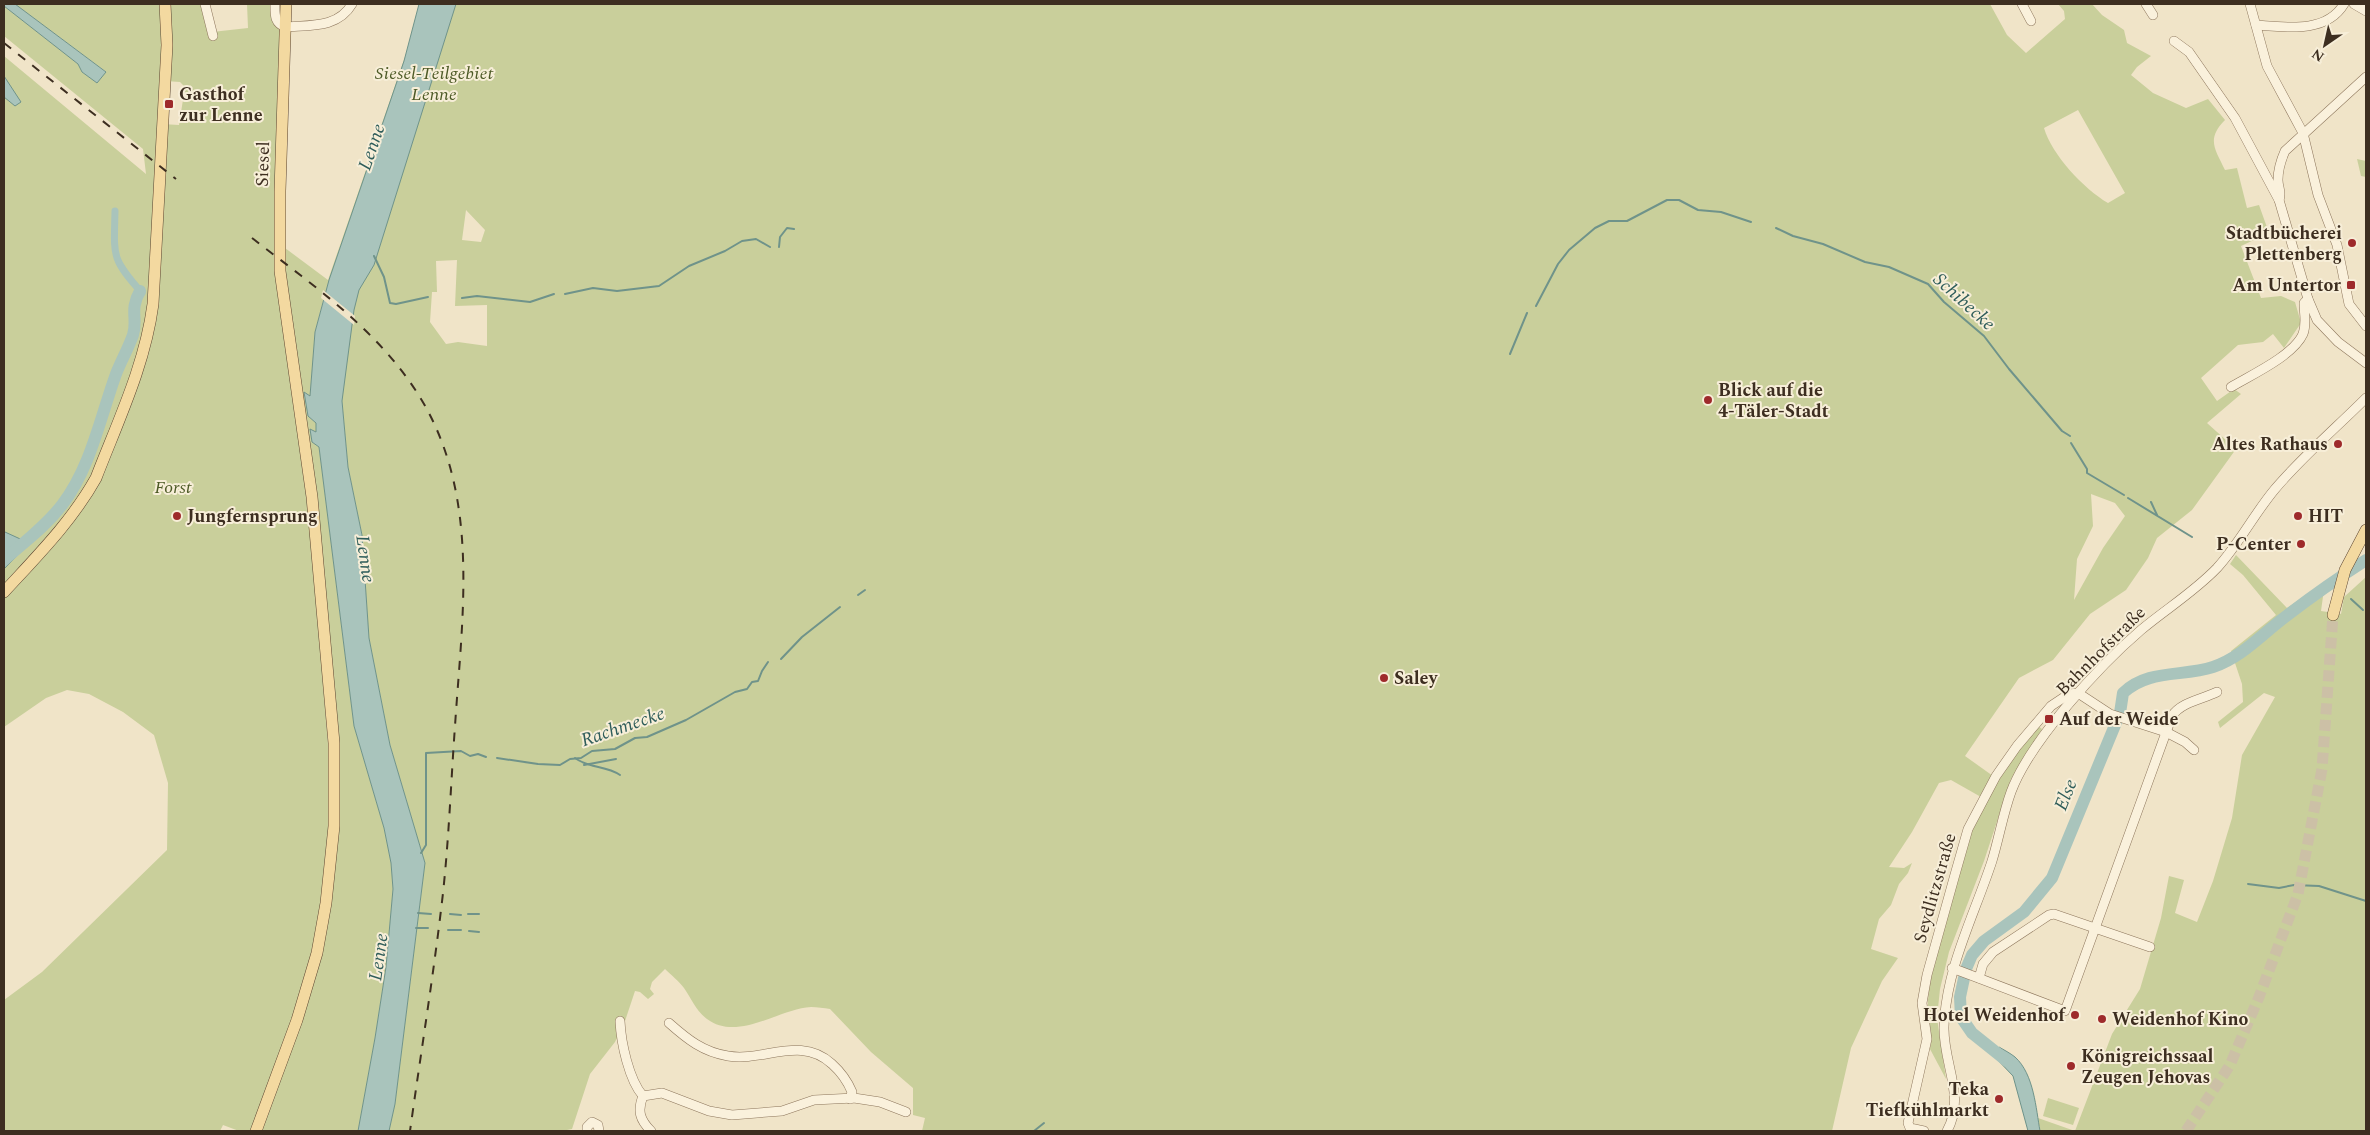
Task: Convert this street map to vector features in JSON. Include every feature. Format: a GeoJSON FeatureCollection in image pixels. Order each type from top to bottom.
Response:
{"type":"FeatureCollection","features":[{"type":"Feature","properties":{"kind":"main road"},"geometry":{"type":"LineString","coordinates":[[4,592],[68,522],[96,478],[136,373],[150,330],[167,45],[165,4]]}},
{"type":"Feature","properties":{"kind":"main road","name":"Siesel"},"geometry":{"type":"LineString","coordinates":[[256,1131],[297,1020],[317,953],[326,903],[334,818],[334,742],[312,497],[280,271],[281,153],[286,4]]}},
{"type":"Feature","properties":{"kind":"main road"},"geometry":{"type":"LineString","coordinates":[[2333,615],[2338,590],[2351,557],[2366,530]]}},
{"type":"Feature","properties":{"kind":"street"},"geometry":{"type":"LineString","coordinates":[[204,4],[212,36]]}},
{"type":"Feature","properties":{"kind":"street"},"geometry":{"type":"LineString","coordinates":[[275,4],[276,22],[280,26],[286,27],[325,25],[342,17],[352,4]]}},
{"type":"Feature","properties":{"kind":"street"},"geometry":{"type":"LineString","coordinates":[[2022,4],[2031,21]]}},
{"type":"Feature","properties":{"kind":"street"},"geometry":{"type":"LineString","coordinates":[[2146,4],[2153,15]]}},
{"type":"Feature","properties":{"kind":"street"},"geometry":{"type":"LineString","coordinates":[[2250,4],[2267,66],[2303,133],[2318,195],[2337,244],[2346,296],[2352,310],[2366,326]]}},
{"type":"Feature","properties":{"kind":"street"},"geometry":{"type":"LineString","coordinates":[[2256,25],[2290,27],[2317,25],[2337,12],[2344,4]]}},
{"type":"Feature","properties":{"kind":"street"},"geometry":{"type":"LineString","coordinates":[[2354,4],[2366,11]]}},
{"type":"Feature","properties":{"kind":"street"},"geometry":{"type":"LineString","coordinates":[[2362,4],[2366,11]]}},
{"type":"Feature","properties":{"kind":"street"},"geometry":{"type":"LineString","coordinates":[[2174,40],[2189,52],[2234,118],[2279,200],[2312,309],[2324,328],[2346,349],[2366,362]]}},
{"type":"Feature","properties":{"kind":"street"},"geometry":{"type":"LineString","coordinates":[[2279,200],[2282,193],[2278,178],[2285,151],[2366,77]]}},
{"type":"Feature","properties":{"kind":"street"},"geometry":{"type":"LineString","coordinates":[[2230,387],[2282,356],[2295,344],[2302,335],[2306,320],[2304,303],[2308,299]]}},
{"type":"Feature","properties":{"kind":"street","name":"Bahnhofstraße"},"geometry":{"type":"LineString","coordinates":[[1948,1128],[1955,1099],[1944,1028],[1947,991],[1956,970],[1992,860],[2011,792],[2024,764],[2078,693],[2141,630],[2197,586],[2215,569],[2275,489],[2308,453],[2366,398]]}},
{"type":"Feature","properties":{"kind":"street"},"geometry":{"type":"LineString","coordinates":[[1956,970],[2065,1011],[2166,732],[2176,710],[2217,692]]}},
{"type":"Feature","properties":{"kind":"street"},"geometry":{"type":"LineString","coordinates":[[2078,693],[2110,714],[2166,732],[2185,742],[2194,750]]}},
{"type":"Feature","properties":{"kind":"street","name":"Seydlitzstraße"},"geometry":{"type":"LineString","coordinates":[[1924,1131],[1912,1130],[1908,1123],[1927,1040],[1922,1003],[1923,994],[1968,830],[1996,776],[2031,728],[2051,706],[2069,694],[2078,693]]}},
{"type":"Feature","properties":{"kind":"street"},"geometry":{"type":"LineString","coordinates":[[1976,977],[1983,964],[1993,952],[2049,915],[2054,914],[2150,947]]}},
{"type":"Feature","properties":{"kind":"street"},"geometry":{"type":"LineString","coordinates":[[620,1021],[628,1066],[633,1082],[643,1096],[639,1113],[643,1123],[651,1131]]}},
{"type":"Feature","properties":{"kind":"street"},"geometry":{"type":"LineString","coordinates":[[669,1023],[694,1044],[705,1050],[729,1056],[760,1056],[802,1049],[818,1053],[841,1072],[852,1092],[850,1099]]}},
{"type":"Feature","properties":{"kind":"street"},"geometry":{"type":"LineString","coordinates":[[643,1096],[662,1093],[709,1111],[732,1115],[782,1111],[814,1100],[850,1099],[880,1102],[906,1112]]}},
{"type":"Feature","properties":{"kind":"street"},"geometry":{"type":"LineString","coordinates":[[587,1131],[587,1127],[592,1122],[598,1125],[599,1131]]}},
{"type":"Feature","properties":{"kind":"street"},"geometry":{"type":"LineString","coordinates":[[1948,1128],[1958,1131]]}},
{"type":"Feature","properties":{"kind":"green space"},"geometry":{"type":"Polygon","coordinates":[[[15,4],[205,4],[212,32],[248,28],[247,4],[279,4],[282,29],[285,248],[328,280],[406,54],[420,4],[1990,4],[2007,35],[2026,53],[2065,19],[2064,11],[2058,4],[2092,4],[2102,15],[2124,30],[2127,43],[2151,56],[2137,67],[2131,75],[2153,93],[2186,108],[2208,99],[2225,120],[2219,127],[2214,139],[2216,150],[2225,170],[2237,168],[2247,208],[2259,205],[2269,233],[2241,246],[2261,298],[2281,296],[2295,302],[2301,323],[2284,348],[2273,334],[2263,342],[2238,345],[2201,378],[2217,401],[2234,389],[2241,394],[2207,423],[2236,449],[2192,510],[2157,538],[2148,558],[2126,590],[2090,614],[2053,660],[2019,678],[1965,756],[1993,776],[2038,726],[2042,729],[2011,779],[1984,861],[1949,952],[1940,989],[1937,1018],[1946,1079],[1930,1049],[1929,990],[1946,921],[1962,842],[1973,812],[1981,797],[1951,780],[1939,783],[1912,832],[1889,867],[1904,868],[1912,863],[1908,873],[1899,884],[1891,905],[1879,919],[1871,949],[1898,958],[1882,981],[1851,1048],[1832,1131],[922,1131],[925,1118],[913,1115],[913,1088],[871,1052],[830,1009],[811,1007],[798,1009],[745,1026],[719,1025],[703,1016],[682,985],[665,969],[652,982],[650,989],[654,994],[648,999],[640,992],[635,991],[624,1024],[615,1042],[590,1074],[572,1129],[562,1131],[389,1131],[395,1104],[425,863],[390,745],[369,638],[362,535],[348,467],[342,401],[343,380],[326,290],[315,332],[310,397],[305,393],[308,416],[316,423],[317,433],[311,430],[312,442],[319,447],[354,726],[384,828],[391,863],[393,889],[386,967],[358,1131],[258,1131],[311,992],[336,827],[321,657],[331,780],[322,902],[304,989],[251,1131],[239,1131],[223,1125],[220,1131],[4,1131],[4,1000],[42,972],[167,850],[168,783],[154,735],[123,712],[89,694],[67,690],[46,698],[4,727],[4,56],[146,174],[143,149],[4,36],[4,6],[78,64],[82,72],[97,83],[105,71],[15,4]],[[165,81],[162,124],[179,125],[185,87],[180,82],[165,81]],[[2078,110],[2044,128],[2061,160],[2089,189],[2108,203],[2125,193],[2078,110]],[[466,210],[462,240],[481,242],[485,230],[466,210]],[[457,260],[436,261],[437,292],[432,292],[430,322],[446,344],[458,342],[487,346],[487,305],[455,306],[457,260]],[[2091,494],[2093,526],[2077,559],[2074,600],[2103,548],[2125,516],[2115,503],[2091,494]]]}},
{"type":"Feature","properties":{"kind":"green space"},"geometry":{"type":"Polygon","coordinates":[[[2357,159],[2366,161],[2366,177],[2361,176],[2357,159]]]}},
{"type":"Feature","properties":{"kind":"green space"},"geometry":{"type":"Polygon","coordinates":[[[2236,555],[2287,608],[2325,582],[2321,611],[2341,614],[2344,597],[2366,577],[2366,1131],[2075,1131],[2112,1034],[2140,989],[2161,918],[2169,876],[2184,880],[2175,913],[2197,922],[2213,881],[2232,818],[2242,755],[2275,697],[2264,693],[2220,728],[2218,722],[2243,702],[2242,684],[2231,651],[2276,615],[2243,575],[2230,564],[2236,555]]]}},
{"type":"Feature","properties":{"kind":"green space"},"geometry":{"type":"Polygon","coordinates":[[[2048,1098],[2079,1108],[2073,1125],[2043,1116],[2048,1098]]]}},
{"type":"Feature","properties":{"kind":"green space"},"geometry":{"type":"Polygon","coordinates":[[[2038,1118],[2075,1131],[2040,1131],[2038,1118]]]}},
{"type":"Feature","properties":{"kind":"water"},"geometry":{"type":"Polygon","coordinates":[[[4,4],[15,4],[106,72],[97,83],[82,72],[78,64],[4,6],[4,4]]]}},
{"type":"Feature","properties":{"kind":"water"},"geometry":{"type":"Polygon","coordinates":[[[419,4],[456,4],[374,265],[359,290],[354,310],[342,401],[348,467],[362,535],[369,638],[390,745],[425,863],[395,1104],[389,1131],[358,1131],[386,967],[393,889],[391,863],[384,828],[354,726],[319,447],[312,442],[310,429],[316,432],[316,423],[308,416],[304,392],[310,396],[315,332],[329,280],[404,61],[419,4]]]}},
{"type":"Feature","properties":{"kind":"water"},"geometry":{"type":"Polygon","coordinates":[[[4,76],[21,102],[15,106],[4,97],[4,76]]]}},
{"type":"Feature","properties":{"kind":"water"},"geometry":{"type":"Polygon","coordinates":[[[4,533],[29,543],[4,569],[4,533]]]}},
{"type":"Feature","properties":{"kind":"water"},"geometry":{"type":"Polygon","coordinates":[[[1999,1047],[2015,1057],[2026,1073],[2033,1092],[2040,1131],[2028,1131],[2013,1076],[1993,1055],[1999,1047]]]}},
{"type":"Feature","properties":{"kind":"pier"},"geometry":{"type":"Polygon","coordinates":[[[323,290],[355,316],[354,325],[321,298],[323,290]]]}},
{"type":"Feature","properties":{"kind":"waterway","name":"Schibecke"},"geometry":{"type":"LineString","coordinates":[[1536,306],[1558,264],[1569,250],[1595,228],[1609,221],[1627,221],[1667,200],[1679,200],[1698,210],[1721,212],[1751,222]]}},
{"type":"Feature","properties":{"kind":"waterway"},"geometry":{"type":"LineString","coordinates":[[115,211],[114,238],[116,256],[125,272],[142,293]]}},
{"type":"Feature","properties":{"kind":"waterway"},"geometry":{"type":"LineString","coordinates":[[779,247],[780,237],[787,228],[794,229]]}},
{"type":"Feature","properties":{"kind":"waterway","name":"Schibecke"},"geometry":{"type":"LineString","coordinates":[[1776,228],[1793,236],[1823,244],[1865,262],[1889,267],[1928,284],[1944,302],[1984,336],[2009,369],[2062,431],[2070,436]]}},
{"type":"Feature","properties":{"kind":"waterway"},"geometry":{"type":"LineString","coordinates":[[565,294],[593,288],[617,291],[659,286],[689,266],[725,251],[742,241],[756,239],[770,247]]}},
{"type":"Feature","properties":{"kind":"waterway"},"geometry":{"type":"LineString","coordinates":[[374,256],[384,277],[390,303],[396,304],[428,297]]}},
{"type":"Feature","properties":{"kind":"waterway"},"geometry":{"type":"LineString","coordinates":[[4,560],[55,513],[72,490],[80,475],[94,442],[116,374],[133,335],[135,324],[134,309],[140,291]]}},
{"type":"Feature","properties":{"kind":"waterway"},"geometry":{"type":"LineString","coordinates":[[462,298],[477,296],[530,302],[554,294]]}},
{"type":"Feature","properties":{"kind":"waterway","name":"Schibecke"},"geometry":{"type":"LineString","coordinates":[[1510,354],[1527,313]]}},
{"type":"Feature","properties":{"kind":"waterway","name":"Schibecke"},"geometry":{"type":"LineString","coordinates":[[2071,443],[2087,469],[2087,473],[2124,495]]}},
{"type":"Feature","properties":{"kind":"waterway","name":"Schibecke"},"geometry":{"type":"LineString","coordinates":[[2128,498],[2192,537]]}},
{"type":"Feature","properties":{"kind":"waterway"},"geometry":{"type":"LineString","coordinates":[[2151,502],[2157,515]]}},
{"type":"Feature","properties":{"kind":"waterway","name":"Else"},"geometry":{"type":"LineString","coordinates":[[2007,1061],[1972,1033],[1961,1017],[1960,997],[1966,969],[1972,955],[1984,941],[2024,912],[2052,878],[2120,713],[2123,693],[2143,680],[2201,670],[2233,658],[2305,602],[2366,560]]}},
{"type":"Feature","properties":{"kind":"waterway","name":"Rachmecke"},"geometry":{"type":"LineString","coordinates":[[858,595],[865,590]]}},
{"type":"Feature","properties":{"kind":"waterway"},"geometry":{"type":"LineString","coordinates":[[2351,599],[2363,610]]}},
{"type":"Feature","properties":{"kind":"waterway","name":"Rachmecke"},"geometry":{"type":"LineString","coordinates":[[781,659],[802,637],[840,607]]}},
{"type":"Feature","properties":{"kind":"waterway","name":"Rachmecke"},"geometry":{"type":"LineString","coordinates":[[497,758],[560,765],[570,759],[581,758],[592,751],[615,749],[635,738],[647,737],[686,720],[735,692],[747,689],[752,682],[758,681],[768,662]]}},
{"type":"Feature","properties":{"kind":"waterway","name":"Rachmecke"},"geometry":{"type":"LineString","coordinates":[[421,853],[426,845],[426,753],[461,751],[470,756],[478,754],[486,757]]}},
{"type":"Feature","properties":{"kind":"waterway"},"geometry":{"type":"LineString","coordinates":[[575,758],[586,764],[620,775]]}},
{"type":"Feature","properties":{"kind":"waterway"},"geometry":{"type":"LineString","coordinates":[[584,765],[616,759]]}},
{"type":"Feature","properties":{"kind":"waterway"},"geometry":{"type":"LineString","coordinates":[[2248,884],[2279,888],[2294,885],[2319,886],[2366,901]]}},
{"type":"Feature","properties":{"kind":"waterway"},"geometry":{"type":"LineString","coordinates":[[418,913],[431,914]]}},
{"type":"Feature","properties":{"kind":"waterway"},"geometry":{"type":"LineString","coordinates":[[450,914],[461,915]]}},
{"type":"Feature","properties":{"kind":"waterway"},"geometry":{"type":"LineString","coordinates":[[468,914],[479,914]]}},
{"type":"Feature","properties":{"kind":"waterway"},"geometry":{"type":"LineString","coordinates":[[416,928],[428,928]]}},
{"type":"Feature","properties":{"kind":"waterway"},"geometry":{"type":"LineString","coordinates":[[448,930],[461,930]]}},
{"type":"Feature","properties":{"kind":"waterway"},"geometry":{"type":"LineString","coordinates":[[469,931],[479,932]]}},
{"type":"Feature","properties":{"kind":"waterway"},"geometry":{"type":"LineString","coordinates":[[1034,1131],[1044,1123]]}},
{"type":"Feature","properties":{"kind":"tunnel"},"geometry":{"type":"LineString","coordinates":[[2186,1131],[2230,1065],[2259,997],[2298,894],[2322,769],[2333,615]]}},
{"type":"Feature","properties":{"kind":"railway"},"geometry":{"type":"LineString","coordinates":[[4,43],[176,179]]}},
{"type":"Feature","properties":{"kind":"railway"},"geometry":{"type":"LineString","coordinates":[[252,238],[323,293],[368,333],[389,355],[424,404],[442,442],[453,480],[460,520],[463,561],[461,644],[443,893],[410,1131]]}},
{"type":"Feature","properties":{"kind":"place","name":"Gasthof zur Lenne"},"geometry":{"type":"Point","coordinates":[169,104]}},
{"type":"Feature","properties":{"kind":"place","name":"Stadtbücherei Plettenberg"},"geometry":{"type":"Point","coordinates":[2352,243]}},
{"type":"Feature","properties":{"kind":"place","name":"Am Untertor"},"geometry":{"type":"Point","coordinates":[2351,285]}},
{"type":"Feature","properties":{"kind":"place","name":"Blick auf die 4-Täler-Stadt"},"geometry":{"type":"Point","coordinates":[1708,400]}},
{"type":"Feature","properties":{"kind":"place","name":"Altes Rathaus"},"geometry":{"type":"Point","coordinates":[2338,444]}},
{"type":"Feature","properties":{"kind":"place","name":"Jungfernsprung"},"geometry":{"type":"Point","coordinates":[177,516]}},
{"type":"Feature","properties":{"kind":"place","name":"HIT"},"geometry":{"type":"Point","coordinates":[2298,516]}},
{"type":"Feature","properties":{"kind":"place","name":"P-Center"},"geometry":{"type":"Point","coordinates":[2301,544]}},
{"type":"Feature","properties":{"kind":"place","name":"Saley"},"geometry":{"type":"Point","coordinates":[1384,678]}},
{"type":"Feature","properties":{"kind":"place","name":"Auf der Weide"},"geometry":{"type":"Point","coordinates":[2049,719]}},
{"type":"Feature","properties":{"kind":"place","name":"Hotel Weidenhof"},"geometry":{"type":"Point","coordinates":[2075,1015]}},
{"type":"Feature","properties":{"kind":"place","name":"Weidenhof Kino"},"geometry":{"type":"Point","coordinates":[2102,1019]}},
{"type":"Feature","properties":{"kind":"place","name":"Königreichssaal Zeugen Jehovas"},"geometry":{"type":"Point","coordinates":[2071,1066]}},
{"type":"Feature","properties":{"kind":"place","name":"Teka Tiefkühlmarkt"},"geometry":{"type":"Point","coordinates":[1999,1099]}},
{"type":"Feature","properties":{"kind":"park label","name":"Siesel-Teilgebiet Lenne"},"geometry":{"type":"Point","coordinates":[434,83]}},
{"type":"Feature","properties":{"kind":"park label","name":"Forst"},"geometry":{"type":"Point","coordinates":[173,487]}},
{"type":"Feature","properties":{"kind":"water label","name":"Lenne"},"geometry":{"type":"Point","coordinates":[372,147]}},
{"type":"Feature","properties":{"kind":"water label","name":"Lenne"},"geometry":{"type":"Point","coordinates":[365,559]}},
{"type":"Feature","properties":{"kind":"water label","name":"Lenne"},"geometry":{"type":"Point","coordinates":[379,957]}}]}
